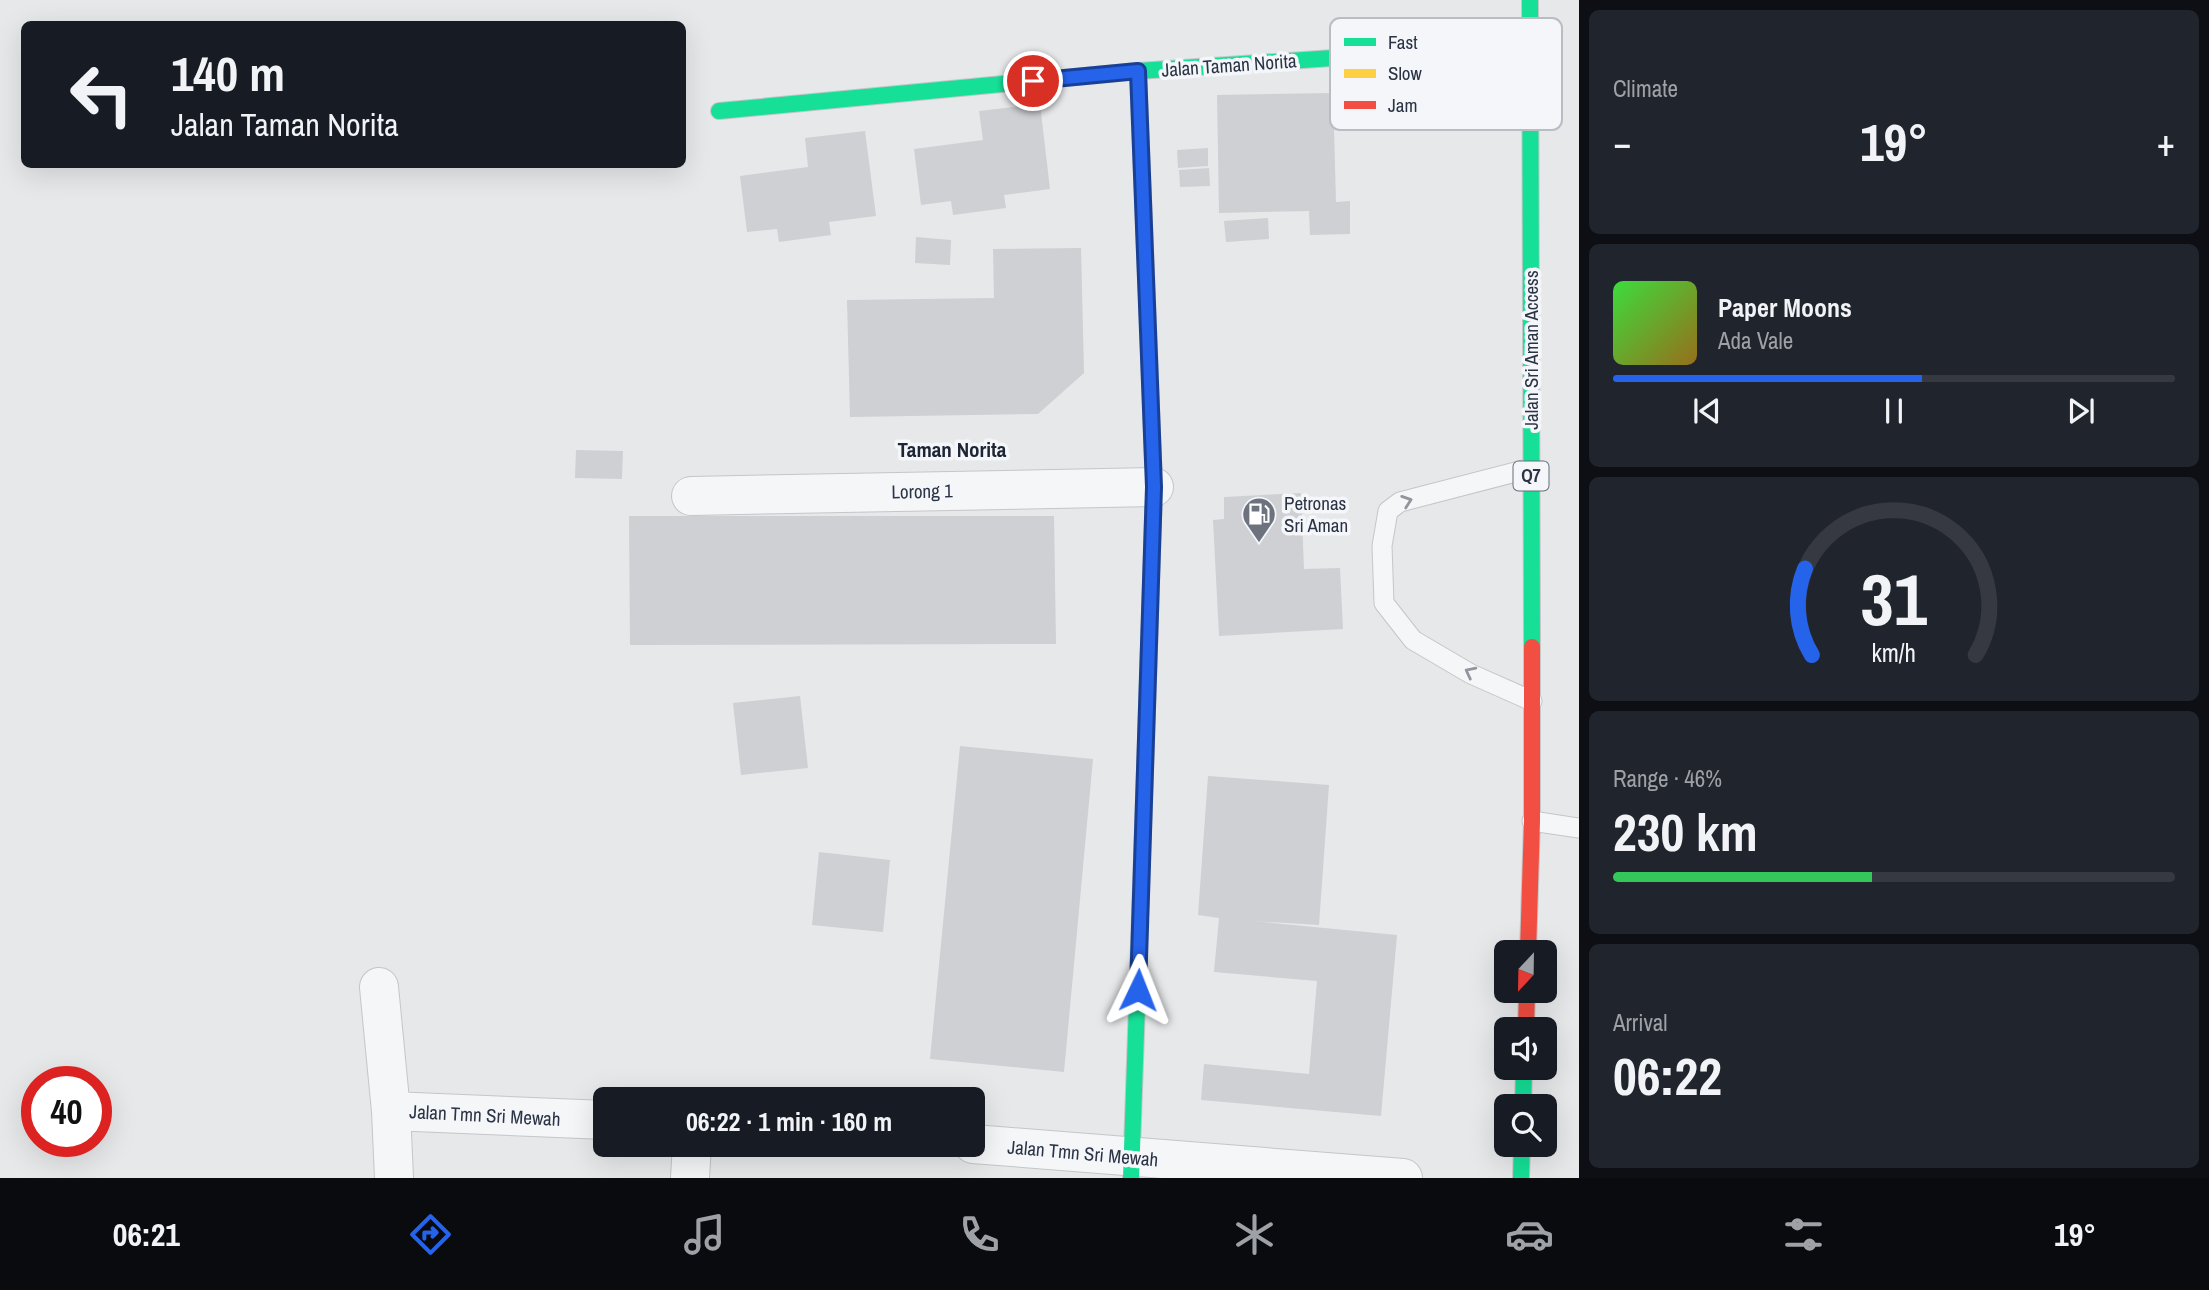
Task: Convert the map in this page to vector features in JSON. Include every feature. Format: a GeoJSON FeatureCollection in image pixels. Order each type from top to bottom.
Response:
{"type":"FeatureCollection","features":[{"type":"Feature","properties":{"kind":"street","name":"Jalan Sri Aman Access"},"geometry":{"type":"LineString","coordinates":[[1530,0],[1530,18]]}},
{"type":"Feature","properties":{"kind":"street","name":"Jalan Taman Norita"},"geometry":{"type":"LineString","coordinates":[[719,111],[1138,71],[1330,58]]}},
{"type":"Feature","properties":{"kind":"street"},"geometry":{"type":"LineString","coordinates":[[1132,1168],[1154,487],[1138,71]]}},
{"type":"Feature","properties":{"kind":"street","name":"Jalan Sri Aman Access"},"geometry":{"type":"LineString","coordinates":[[1528,940],[1532,821],[1530,130]]}},
{"type":"Feature","properties":{"kind":"street","name":"Lorong 1"},"geometry":{"type":"LineString","coordinates":[[691,496],[1154,487]]}},
{"type":"Feature","properties":{"kind":"street"},"geometry":{"type":"LineString","coordinates":[[379,987],[391,1111]]}},
{"type":"Feature","properties":{"kind":"street","name":"Jalan Tmn Sri Mewah"},"geometry":{"type":"LineString","coordinates":[[394,1178],[391,1111],[593,1119]]}},
{"type":"Feature","properties":{"kind":"street","name":"Jalan Tmn Sri Mewah"},"geometry":{"type":"LineString","coordinates":[[985,1146],[1132,1168],[1403,1178]]}},
{"type":"Feature","properties":{"kind":"street"},"geometry":{"type":"LineString","coordinates":[[690,1178],[691,1157]]}},
{"type":"Feature","properties":{"kind":"street"},"geometry":{"type":"LineString","coordinates":[[1521,1178],[1522,1157]]}},
{"type":"Feature","properties":{"kind":"lane"},"geometry":{"type":"LineString","coordinates":[[1531,468],[1400,502],[1388,511],[1382,552],[1384,603],[1413,640],[1471,674],[1532,701]]}},
{"type":"Feature","properties":{"kind":"lane"},"geometry":{"type":"LineString","coordinates":[[1532,821],[1579,828]]}},
{"type":"Feature","properties":{"kind":"building"},"geometry":{"type":"Polygon","coordinates":[[[1330,93],[1336,202],[1350,201],[1350,234],[1310,235],[1309,211],[1219,213],[1217,95],[1330,93]]]}},
{"type":"Feature","properties":{"kind":"building"},"geometry":{"type":"Polygon","coordinates":[[[1040,104],[1050,189],[1004,195],[1006,208],[953,215],[951,201],[921,205],[914,149],[983,140],[979,111],[1040,104]]]}},
{"type":"Feature","properties":{"kind":"building"},"geometry":{"type":"Polygon","coordinates":[[[865,131],[876,216],[829,222],[831,235],[779,242],[777,229],[747,232],[740,176],[808,167],[805,138],[865,131]]]}},
{"type":"Feature","properties":{"kind":"building"},"geometry":{"type":"Polygon","coordinates":[[[1208,148],[1208,166],[1178,168],[1177,150],[1208,148]]]}},
{"type":"Feature","properties":{"kind":"building"},"geometry":{"type":"Polygon","coordinates":[[[1209,168],[1210,186],[1180,187],[1179,170],[1209,168]]]}},
{"type":"Feature","properties":{"kind":"building"},"geometry":{"type":"Polygon","coordinates":[[[1268,218],[1269,239],[1226,242],[1224,221],[1268,218]]]}},
{"type":"Feature","properties":{"kind":"building"},"geometry":{"type":"Polygon","coordinates":[[[916,237],[951,240],[950,265],[915,263],[916,237]]]}},
{"type":"Feature","properties":{"kind":"building"},"geometry":{"type":"Polygon","coordinates":[[[1081,248],[1084,373],[1038,414],[850,417],[847,300],[994,298],[993,249],[1081,248]]]}},
{"type":"Feature","properties":{"kind":"building"},"geometry":{"type":"Polygon","coordinates":[[[576,450],[623,451],[622,479],[575,478],[576,450]]]}},
{"type":"Feature","properties":{"kind":"building","name":"Petronas Sri Aman"},"geometry":{"type":"Polygon","coordinates":[[[1301,493],[1304,569],[1340,568],[1343,629],[1219,636],[1213,520],[1224,519],[1224,497],[1301,493]]]}},
{"type":"Feature","properties":{"kind":"building"},"geometry":{"type":"Polygon","coordinates":[[[629,516],[1054,516],[1056,644],[630,645],[629,516]]]}},
{"type":"Feature","properties":{"kind":"building"},"geometry":{"type":"Polygon","coordinates":[[[800,696],[808,768],[741,775],[733,703],[800,696]]]}},
{"type":"Feature","properties":{"kind":"building"},"geometry":{"type":"Polygon","coordinates":[[[960,746],[1093,759],[1064,1072],[930,1059],[960,746]]]}},
{"type":"Feature","properties":{"kind":"building"},"geometry":{"type":"Polygon","coordinates":[[[1208,776],[1329,785],[1319,925],[1253,921],[1397,935],[1381,1116],[1201,1100],[1204,1064],[1309,1074],[1317,981],[1214,972],[1219,918],[1198,915],[1208,776]]]}},
{"type":"Feature","properties":{"kind":"building"},"geometry":{"type":"Polygon","coordinates":[[[819,852],[890,860],[883,932],[812,925],[819,852]]]}},
{"type":"Feature","properties":{"kind":"traffic: fast"},"geometry":{"type":"LineString","coordinates":[[1530,0],[1530,18]]}},
{"type":"Feature","properties":{"kind":"traffic: fast"},"geometry":{"type":"LineString","coordinates":[[719,111],[1138,71],[1330,58]]}},
{"type":"Feature","properties":{"kind":"traffic: fast"},"geometry":{"type":"LineString","coordinates":[[1138,71],[1148,325]]}},
{"type":"Feature","properties":{"kind":"traffic: fast"},"geometry":{"type":"LineString","coordinates":[[1530,130],[1532,647]]}},
{"type":"Feature","properties":{"kind":"traffic: fast"},"geometry":{"type":"LineString","coordinates":[[1131,1178],[1147,712]]}},
{"type":"Feature","properties":{"kind":"traffic: fast"},"geometry":{"type":"LineString","coordinates":[[1523,1094],[1524,1080]]}},
{"type":"Feature","properties":{"kind":"traffic: fast"},"geometry":{"type":"LineString","coordinates":[[1521,1178],[1522,1157]]}},
{"type":"Feature","properties":{"kind":"traffic: slow"},"geometry":{"type":"LineString","coordinates":[[1147,712],[1154,487],[1148,325]]}},
{"type":"Feature","properties":{"kind":"traffic: jam"},"geometry":{"type":"LineString","coordinates":[[1528,940],[1532,821],[1532,647]]}},
{"type":"Feature","properties":{"kind":"traffic: jam"},"geometry":{"type":"LineString","coordinates":[[1526,1017],[1527,1003]]}},
{"type":"Feature","properties":{"kind":"place","name":"Petronas Sri Aman"},"geometry":{"type":"Point","coordinates":[1259,544]}},
{"type":"Feature","properties":{"kind":"district","name":"Taman Norita"},"geometry":{"type":"Point","coordinates":[952,450]}},
{"type":"Feature","properties":{"kind":"route"},"geometry":{"type":"LineString","coordinates":[[1033,81],[1138,71],[1154,487],[1138,990]]}}]}
